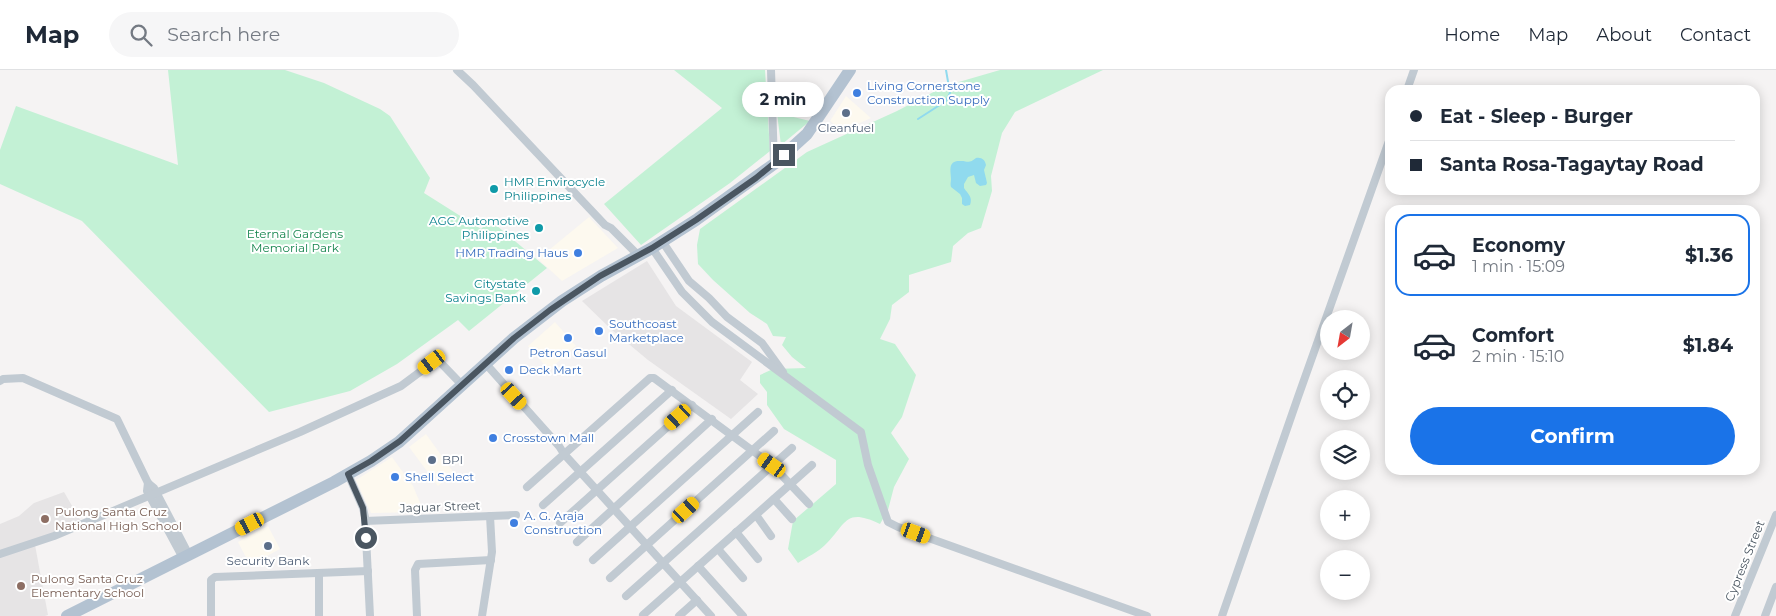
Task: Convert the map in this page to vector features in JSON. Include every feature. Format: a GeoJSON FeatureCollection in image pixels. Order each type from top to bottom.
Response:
{"type":"FeatureCollection","features":[{"type":"Feature","properties":{"kind":"main road"},"geometry":{"type":"LineString","coordinates":[[67,616],[345,476],[400,441],[514,338],[562,301],[600,276],[636,257],[722,202],[774,164],[807,134],[850,70]]}},
{"type":"Feature","properties":{"kind":"street"},"geometry":{"type":"LineString","coordinates":[[457,70],[605,225],[608,231],[636,257]]}},
{"type":"Feature","properties":{"kind":"street"},"geometry":{"type":"LineString","coordinates":[[771,70],[774,164]]}},
{"type":"Feature","properties":{"kind":"street"},"geometry":{"type":"LineString","coordinates":[[1409,85],[1414,70]]}},
{"type":"Feature","properties":{"kind":"street"},"geometry":{"type":"LineString","coordinates":[[1222,616],[1385,152]]}},
{"type":"Feature","properties":{"kind":"street"},"geometry":{"type":"LineString","coordinates":[[657,244],[682,292],[706,317],[862,432],[868,464],[888,522],[1147,616]]}},
{"type":"Feature","properties":{"kind":"street"},"geometry":{"type":"LineString","coordinates":[[657,244],[689,281],[727,317],[762,343],[789,380]]}},
{"type":"Feature","properties":{"kind":"street"},"geometry":{"type":"LineString","coordinates":[[0,554],[54,536],[300,432],[400,386],[436,360],[463,386]]}},
{"type":"Feature","properties":{"kind":"street"},"geometry":{"type":"LineString","coordinates":[[486,364],[564,454],[711,616]]}},
{"type":"Feature","properties":{"kind":"street"},"geometry":{"type":"LineString","coordinates":[[0,381],[3,379],[23,378],[117,419],[148,483],[147,490],[153,494],[186,557]]}},
{"type":"Feature","properties":{"kind":"street"},"geometry":{"type":"LineString","coordinates":[[527,487],[650,378],[657,378],[712,419],[751,452],[772,465],[809,504]]}},
{"type":"Feature","properties":{"kind":"street"},"geometry":{"type":"LineString","coordinates":[[544,505],[672,390]]}},
{"type":"Feature","properties":{"kind":"street"},"geometry":{"type":"LineString","coordinates":[[560,524],[692,405]]}},
{"type":"Feature","properties":{"kind":"street"},"geometry":{"type":"LineString","coordinates":[[593,560],[758,412]]}},
{"type":"Feature","properties":{"kind":"street"},"geometry":{"type":"LineString","coordinates":[[577,542],[712,419]]}},
{"type":"Feature","properties":{"kind":"street"},"geometry":{"type":"LineString","coordinates":[[610,578],[774,431]]}},
{"type":"Feature","properties":{"kind":"street"},"geometry":{"type":"LineString","coordinates":[[626,596],[792,448]]}},
{"type":"Feature","properties":{"kind":"street"},"geometry":{"type":"LineString","coordinates":[[643,615],[812,465]]}},
{"type":"Feature","properties":{"kind":"street"},"geometry":{"type":"LineString","coordinates":[[345,476],[364,517],[370,616]]}},
{"type":"Feature","properties":{"kind":"street"},"geometry":{"type":"LineString","coordinates":[[774,499],[792,519]]}},
{"type":"Feature","properties":{"kind":"street","name":"Jaguar Street"},"geometry":{"type":"LineString","coordinates":[[364,517],[516,515]]}},
{"type":"Feature","properties":{"kind":"street"},"geometry":{"type":"LineString","coordinates":[[756,515],[771,536]]}},
{"type":"Feature","properties":{"kind":"street","name":"Cypress Street"},"geometry":{"type":"LineString","coordinates":[[1735,616],[1773,528],[1776,515]]}},
{"type":"Feature","properties":{"kind":"street"},"geometry":{"type":"LineString","coordinates":[[482,616],[491,560],[490,516]]}},
{"type":"Feature","properties":{"kind":"street"},"geometry":{"type":"LineString","coordinates":[[736,532],[758,559]]}},
{"type":"Feature","properties":{"kind":"street"},"geometry":{"type":"LineString","coordinates":[[718,549],[743,578]]}},
{"type":"Feature","properties":{"kind":"street"},"geometry":{"type":"LineString","coordinates":[[417,616],[414,570],[418,564],[491,560]]}},
{"type":"Feature","properties":{"kind":"street"},"geometry":{"type":"LineString","coordinates":[[698,566],[742,616]]}},
{"type":"Feature","properties":{"kind":"street"},"geometry":{"type":"LineString","coordinates":[[211,616],[211,580],[214,577],[368,571]]}},
{"type":"Feature","properties":{"kind":"street"},"geometry":{"type":"LineString","coordinates":[[319,573],[319,616]]}},
{"type":"Feature","properties":{"kind":"street"},"geometry":{"type":"LineString","coordinates":[[1765,616],[1776,587]]}},
{"type":"Feature","properties":{"kind":"street"},"geometry":{"type":"LineString","coordinates":[[679,616],[697,600]]}},
{"type":"Feature","properties":{"kind":"shaded area"},"geometry":{"type":"Polygon","coordinates":[[[846,96],[871,118],[842,131],[830,121],[846,96]]]}},
{"type":"Feature","properties":{"kind":"shaded area"},"geometry":{"type":"Polygon","coordinates":[[[589,217],[618,248],[562,281],[538,259],[589,217]]]}},
{"type":"Feature","properties":{"kind":"shaded area"},"geometry":{"type":"Polygon","coordinates":[[[647,261],[676,306],[752,362],[740,380],[758,394],[731,419],[648,360],[612,330],[582,301],[647,261]]]}},
{"type":"Feature","properties":{"kind":"shaded area"},"geometry":{"type":"Polygon","coordinates":[[[555,322],[576,346],[549,370],[528,346],[555,322]]]}},
{"type":"Feature","properties":{"kind":"shaded area","name":"BPI"},"geometry":{"type":"Polygon","coordinates":[[[426,434],[454,473],[438,486],[409,447],[426,434]]]}},
{"type":"Feature","properties":{"kind":"shaded area"},"geometry":{"type":"Polygon","coordinates":[[[392,457],[413,486],[424,512],[371,513],[356,480],[392,457]]]}},
{"type":"Feature","properties":{"kind":"shaded area","name":"Pulong Santa Cruz National High School"},"geometry":{"type":"Polygon","coordinates":[[[64,492],[82,523],[0,552],[0,524],[19,516],[34,503],[64,492]]]}},
{"type":"Feature","properties":{"kind":"shaded area"},"geometry":{"type":"Polygon","coordinates":[[[268,526],[280,549],[250,565],[238,542],[268,526]]]}},
{"type":"Feature","properties":{"kind":"shaded area","name":"Pulong Santa Cruz Elementary School"},"geometry":{"type":"Polygon","coordinates":[[[35,545],[48,615],[0,616],[0,557],[35,545]]]}},
{"type":"Feature","properties":{"kind":"green space","name":"Eternal Gardens Memorial Park"},"geometry":{"type":"Polygon","coordinates":[[[168,70],[285,70],[324,83],[380,109],[390,116],[430,178],[424,193],[481,229],[490,220],[547,268],[469,331],[458,320],[397,364],[350,391],[269,412],[82,221],[0,184],[0,150],[16,106],[178,165],[168,70]]]}},
{"type":"Feature","properties":{"kind":"green space"},"geometry":{"type":"Polygon","coordinates":[[[674,70],[765,70],[770,151],[730,183],[641,245],[604,204],[722,108],[674,70]]]}},
{"type":"Feature","properties":{"kind":"green space"},"geometry":{"type":"Polygon","coordinates":[[[1000,70],[1103,70],[1015,112],[1002,133],[991,176],[992,191],[981,228],[968,233],[953,246],[951,262],[909,275],[909,292],[892,305],[890,319],[880,339],[895,344],[916,375],[902,417],[891,433],[909,459],[894,487],[888,510],[880,524],[859,517],[847,520],[822,548],[798,563],[788,549],[793,521],[836,484],[836,460],[784,429],[767,405],[767,392],[760,383],[760,375],[773,369],[806,368],[792,357],[782,345],[786,337],[773,336],[767,324],[750,313],[698,264],[697,245],[700,229],[807,152],[897,111],[945,86],[1000,70]]]}},
{"type":"Feature","properties":{"kind":"green space"},"geometry":{"type":"Polygon","coordinates":[[[777,113],[810,121],[781,145],[777,113]]]}},
{"type":"Feature","properties":{"kind":"water"},"geometry":{"type":"Polygon","coordinates":[[[976,158],[982,158],[985,162],[984,170],[987,183],[980,186],[976,183],[974,175],[968,177],[964,188],[970,196],[971,202],[970,205],[965,206],[962,204],[960,194],[951,187],[951,167],[954,162],[970,162],[976,158]]]}},
{"type":"Feature","properties":{"kind":"waterway"},"geometry":{"type":"LineString","coordinates":[[918,119],[946,101],[950,93],[946,70]]}},
{"type":"Feature","properties":{"kind":"place","name":"Living Cornerstone Construction Supply"},"geometry":{"type":"Point","coordinates":[857,93]}},
{"type":"Feature","properties":{"kind":"place","name":"Cleanfuel"},"geometry":{"type":"Point","coordinates":[846,113]}},
{"type":"Feature","properties":{"kind":"place","name":"HMR Envirocycle Philippines"},"geometry":{"type":"Point","coordinates":[494,189]}},
{"type":"Feature","properties":{"kind":"place","name":"AGC Automotive Philippines"},"geometry":{"type":"Point","coordinates":[539,228]}},
{"type":"Feature","properties":{"kind":"place","name":"HMR Trading Haus"},"geometry":{"type":"Point","coordinates":[578,253]}},
{"type":"Feature","properties":{"kind":"place","name":"Citystate Savings Bank"},"geometry":{"type":"Point","coordinates":[536,291]}},
{"type":"Feature","properties":{"kind":"place","name":"Southcoast Marketplace"},"geometry":{"type":"Point","coordinates":[599,331]}},
{"type":"Feature","properties":{"kind":"place","name":"Petron Gasul"},"geometry":{"type":"Point","coordinates":[568,338]}},
{"type":"Feature","properties":{"kind":"place","name":"Deck Mart"},"geometry":{"type":"Point","coordinates":[509,370]}},
{"type":"Feature","properties":{"kind":"place","name":"Crosstown Mall"},"geometry":{"type":"Point","coordinates":[493,438]}},
{"type":"Feature","properties":{"kind":"place","name":"BPI"},"geometry":{"type":"Point","coordinates":[432,460]}},
{"type":"Feature","properties":{"kind":"place","name":"Shell Select"},"geometry":{"type":"Point","coordinates":[395,477]}},
{"type":"Feature","properties":{"kind":"place","name":"Pulong Santa Cruz National High School"},"geometry":{"type":"Point","coordinates":[45,519]}},
{"type":"Feature","properties":{"kind":"place","name":"A. G. Araja Construction"},"geometry":{"type":"Point","coordinates":[514,523]}},
{"type":"Feature","properties":{"kind":"place","name":"Security Bank"},"geometry":{"type":"Point","coordinates":[268,546]}},
{"type":"Feature","properties":{"kind":"place","name":"Pulong Santa Cruz Elementary School"},"geometry":{"type":"Point","coordinates":[21,586]}},
{"type":"Feature","properties":{"kind":"route"},"geometry":{"type":"LineString","coordinates":[[366,538],[363,508],[348,474],[400,441],[514,338],[562,301],[600,276],[652,248],[696,220],[756,178],[784,155]]}}]}
